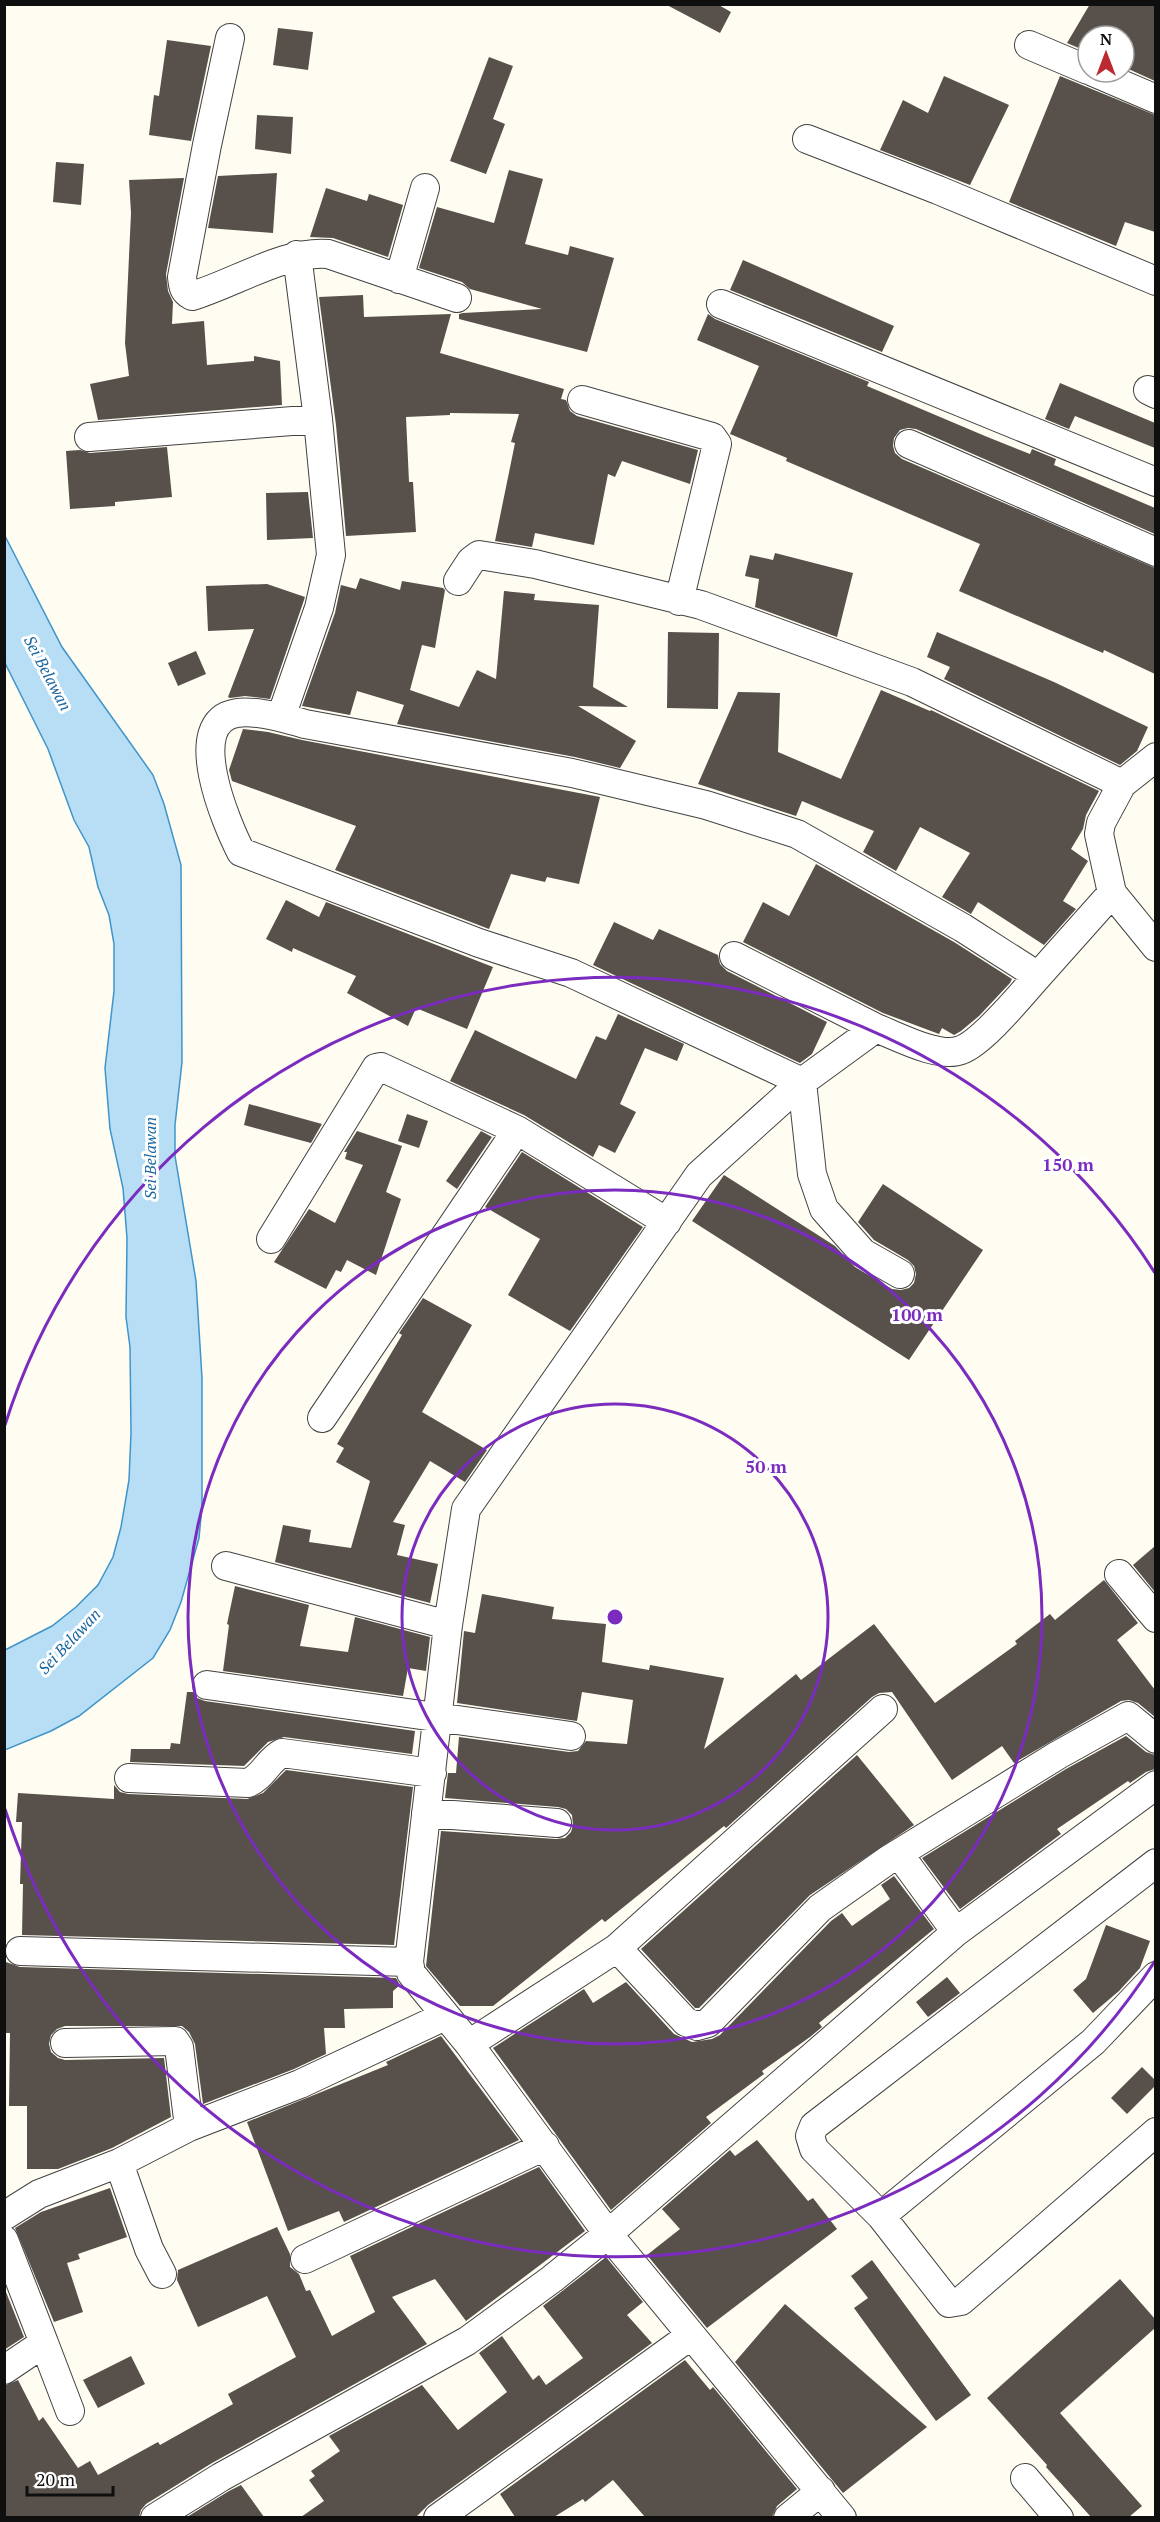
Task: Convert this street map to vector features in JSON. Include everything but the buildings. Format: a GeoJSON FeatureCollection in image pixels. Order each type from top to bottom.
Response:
{"type":"FeatureCollection","features":[{"type":"Feature","properties":{"kind":"street"},"geometry":{"type":"LineString","coordinates":[[230,38],[182,276],[186,293],[192,296],[212,290],[297,255],[314,252],[328,254],[457,298]]}},
{"type":"Feature","properties":{"kind":"street"},"geometry":{"type":"LineString","coordinates":[[1029,45],[1076,65]]}},
{"type":"Feature","properties":{"kind":"street"},"geometry":{"type":"LineString","coordinates":[[1121,84],[1155,99]]}},
{"type":"Feature","properties":{"kind":"street"},"geometry":{"type":"LineString","coordinates":[[807,139],[938,190],[1155,281]]}},
{"type":"Feature","properties":{"kind":"street"},"geometry":{"type":"LineString","coordinates":[[399,279],[425,188]]}},
{"type":"Feature","properties":{"kind":"street"},"geometry":{"type":"LineString","coordinates":[[281,717],[319,608],[331,555],[318,419],[297,255]]}},
{"type":"Feature","properties":{"kind":"street"},"geometry":{"type":"LineString","coordinates":[[721,304],[1155,482]]}},
{"type":"Feature","properties":{"kind":"street"},"geometry":{"type":"LineString","coordinates":[[582,400],[712,438],[717,444],[680,601]]}},
{"type":"Feature","properties":{"kind":"street"},"geometry":{"type":"LineString","coordinates":[[89,436],[318,419]]}},
{"type":"Feature","properties":{"kind":"street"},"geometry":{"type":"LineString","coordinates":[[909,444],[1155,552]]}},
{"type":"Feature","properties":{"kind":"street"},"geometry":{"type":"LineString","coordinates":[[458,580],[471,561],[479,555],[535,564],[701,605],[912,682],[1122,784]]}},
{"type":"Feature","properties":{"kind":"street"},"geometry":{"type":"LineString","coordinates":[[802,1082],[571,973],[479,943],[241,852],[226,825],[213,777],[210,744],[212,734],[221,719],[237,713],[281,717],[305,724],[572,773],[706,805],[797,834],[963,928],[1038,976]]}},
{"type":"Feature","properties":{"kind":"street"},"geometry":{"type":"LineString","coordinates":[[1155,757],[1122,784],[1101,823],[1099,834],[1112,893],[1155,947]]}},
{"type":"Feature","properties":{"kind":"street"},"geometry":{"type":"LineString","coordinates":[[734,956],[876,1028],[922,1046],[942,1051],[960,1051],[979,1038],[1112,893]]}},
{"type":"Feature","properties":{"kind":"street"},"geometry":{"type":"LineString","coordinates":[[842,2517],[690,2336],[608,2234],[469,2044],[411,1974],[409,1962],[448,1625],[466,1509],[699,1175],[802,1082],[876,1028]]}},
{"type":"Feature","properties":{"kind":"street"},"geometry":{"type":"LineString","coordinates":[[271,1239],[376,1068],[381,1067],[517,1130],[667,1222]]}},
{"type":"Feature","properties":{"kind":"street"},"geometry":{"type":"LineString","coordinates":[[802,1082],[812,1174],[824,1209],[864,1253],[900,1274]]}},
{"type":"Feature","properties":{"kind":"street"},"geometry":{"type":"LineString","coordinates":[[322,1418],[517,1130]]}},
{"type":"Feature","properties":{"kind":"street"},"geometry":{"type":"LineString","coordinates":[[226,1566],[448,1625]]}},
{"type":"Feature","properties":{"kind":"street"},"geometry":{"type":"LineString","coordinates":[[1119,1574],[1155,1618]]}},
{"type":"Feature","properties":{"kind":"street"},"geometry":{"type":"LineString","coordinates":[[207,1685],[571,1736]]}},
{"type":"Feature","properties":{"kind":"street"},"geometry":{"type":"LineString","coordinates":[[469,2044],[617,1948],[883,1709]]}},
{"type":"Feature","properties":{"kind":"street"},"geometry":{"type":"LineString","coordinates":[[617,1948],[686,2022],[698,2026],[708,2023],[820,1908],[899,1854],[1058,1755],[1128,1716],[1155,1739]]}},
{"type":"Feature","properties":{"kind":"street"},"geometry":{"type":"LineString","coordinates":[[129,1778],[248,1783],[256,1780],[273,1757],[282,1753],[432,1773]]}},
{"type":"Feature","properties":{"kind":"street"},"geometry":{"type":"LineString","coordinates":[[155,2517],[221,2477],[466,2341],[552,2279],[608,2234],[956,1932],[1155,1785]]}},
{"type":"Feature","properties":{"kind":"street"},"geometry":{"type":"LineString","coordinates":[[426,1813],[557,1823]]}},
{"type":"Feature","properties":{"kind":"street"},"geometry":{"type":"LineString","coordinates":[[899,1854],[956,1932]]}},
{"type":"Feature","properties":{"kind":"street"},"geometry":{"type":"LineString","coordinates":[[1155,1863],[814,2126],[810,2136],[814,2149],[880,2216],[949,2302],[956,2303],[1155,2132]]}},
{"type":"Feature","properties":{"kind":"street"},"geometry":{"type":"LineString","coordinates":[[20,1951],[409,1962]]}},
{"type":"Feature","properties":{"kind":"street"},"geometry":{"type":"LineString","coordinates":[[880,2216],[1093,2042],[1155,1976]]}},
{"type":"Feature","properties":{"kind":"street"},"geometry":{"type":"LineString","coordinates":[[4,2216],[39,2194],[119,2163],[189,2127],[300,2084],[445,2016]]}},
{"type":"Feature","properties":{"kind":"street"},"geometry":{"type":"LineString","coordinates":[[65,2043],[175,2041],[179,2047],[189,2127]]}},
{"type":"Feature","properties":{"kind":"street"},"geometry":{"type":"LineString","coordinates":[[305,2259],[545,2146]]}},
{"type":"Feature","properties":{"kind":"street"},"geometry":{"type":"LineString","coordinates":[[119,2163],[149,2249],[162,2274]]}},
{"type":"Feature","properties":{"kind":"street"},"geometry":{"type":"LineString","coordinates":[[4,2240],[70,2411]]}},
{"type":"Feature","properties":{"kind":"street"},"geometry":{"type":"LineString","coordinates":[[438,2517],[690,2336]]}},
{"type":"Feature","properties":{"kind":"street"},"geometry":{"type":"LineString","coordinates":[[4,2370],[44,2343]]}},
{"type":"Feature","properties":{"kind":"street"},"geometry":{"type":"LineString","coordinates":[[1025,2478],[1059,2517]]}},
{"type":"Feature","properties":{"kind":"street"},"geometry":{"type":"LineString","coordinates":[[788,2517],[821,2491]]}},
{"type":"Feature","properties":{"kind":"water","name":"Sei Belawan"},"geometry":{"type":"Polygon","coordinates":[[[5,536],[62,647],[153,775],[164,804],[181,865],[182,1062],[175,1125],[175,1156],[196,1281],[202,1378],[202,1506],[199,1538],[181,1602],[170,1630],[153,1658],[79,1716],[51,1731],[5,1750],[5,1650],[52,1626],[98,1585],[113,1557],[121,1527],[129,1480],[131,1433],[130,1347],[126,1317],[127,1238],[123,1188],[110,1129],[105,1068],[114,991],[114,944],[109,915],[98,887],[89,847],[74,820],[48,749],[5,663],[5,536]]]}}]}
